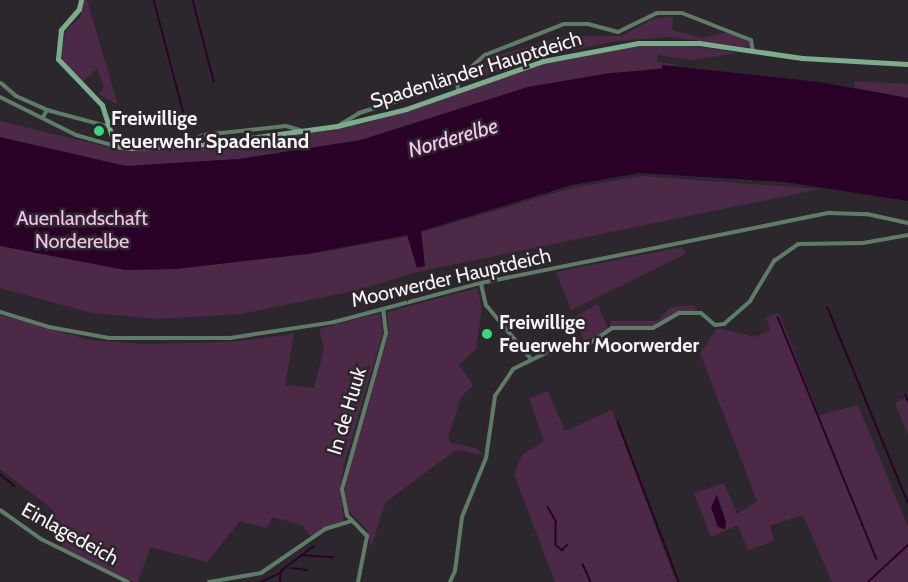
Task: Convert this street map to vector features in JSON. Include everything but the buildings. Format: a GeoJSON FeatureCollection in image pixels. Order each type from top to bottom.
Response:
{"type":"FeatureCollection","features":[{"type":"Feature","properties":{"kind":"street"},"geometry":{"type":"LineString","coordinates":[[0,97],[90,141],[115,146],[111,127],[97,98],[66,72],[58,59],[62,30],[79,9],[81,0]]}},
{"type":"Feature","properties":{"kind":"street"},"geometry":{"type":"LineString","coordinates":[[337,126],[359,113],[455,83],[468,68],[495,50],[533,39],[564,24],[588,24],[618,32],[657,13],[682,14],[721,25],[751,40],[753,51]]}},
{"type":"Feature","properties":{"kind":"street","name":"Spadenländer Hauptdeich"},"geometry":{"type":"LineString","coordinates":[[115,146],[176,147],[337,126],[398,112],[543,61],[617,46],[679,42],[753,51],[908,64]]}},
{"type":"Feature","properties":{"kind":"street"},"geometry":{"type":"LineString","coordinates":[[2,83],[12,93],[47,110],[111,127]]}},
{"type":"Feature","properties":{"kind":"street"},"geometry":{"type":"LineString","coordinates":[[455,83],[458,90]]}},
{"type":"Feature","properties":{"kind":"street"},"geometry":{"type":"LineString","coordinates":[[43,117],[47,110]]}},
{"type":"Feature","properties":{"kind":"street","name":"Moorwerder Hauptdeich"},"geometry":{"type":"LineString","coordinates":[[0,312],[90,336],[159,340],[230,338],[285,331],[383,309],[481,283],[830,213],[867,214],[908,223]]}},
{"type":"Feature","properties":{"kind":"street"},"geometry":{"type":"LineString","coordinates":[[450,582],[455,571],[462,517],[486,458],[495,396],[506,376],[531,359],[586,345],[612,328],[653,328],[688,311],[701,313],[715,325],[724,324],[750,301],[774,261],[794,246],[810,242],[863,243],[908,235]]}},
{"type":"Feature","properties":{"kind":"street"},"geometry":{"type":"LineString","coordinates":[[481,283],[486,305],[531,359]]}},
{"type":"Feature","properties":{"kind":"street","name":"In de Huuk"},"geometry":{"type":"LineString","coordinates":[[352,521],[343,505],[344,477],[386,333],[383,309]]}},
{"type":"Feature","properties":{"kind":"street","name":"Einlagedeich"},"geometry":{"type":"LineString","coordinates":[[0,510],[41,539],[128,582]]}},
{"type":"Feature","properties":{"kind":"street"},"geometry":{"type":"LineString","coordinates":[[209,582],[261,573],[325,530],[352,521],[365,531],[368,544],[358,582]]}},
{"type":"Feature","properties":{"kind":"green space"},"geometry":{"type":"Polygon","coordinates":[[[84,0],[87,0],[118,105],[98,94],[104,87],[97,69],[82,82],[64,67],[61,53],[65,32],[81,16],[84,0]]]}},
{"type":"Feature","properties":{"kind":"green space"},"geometry":{"type":"Polygon","coordinates":[[[673,16],[672,30],[703,38],[729,32],[753,44],[752,48],[669,37],[616,41],[541,57],[460,84],[488,58],[565,36],[622,36],[652,19],[673,16]]]}},
{"type":"Feature","properties":{"kind":"green space","name":"Auenlandschaft Norderelbe"},"geometry":{"type":"Polygon","coordinates":[[[686,45],[738,53],[692,60],[657,55],[657,62],[679,65],[528,87],[361,140],[239,159],[135,166],[306,255],[405,237],[572,188],[641,176],[820,189],[417,272],[354,291],[241,314],[158,319],[92,313],[0,288],[0,121],[116,149],[194,148],[364,124],[564,58],[633,46],[686,45]]]}},
{"type":"Feature","properties":{"kind":"green space"},"geometry":{"type":"Polygon","coordinates":[[[854,81],[908,84],[908,98],[855,88],[854,81]]]}},
{"type":"Feature","properties":{"kind":"green space"},"geometry":{"type":"Polygon","coordinates":[[[682,247],[686,254],[571,310],[556,272],[682,247]]]}},
{"type":"Feature","properties":{"kind":"green space"},"geometry":{"type":"Polygon","coordinates":[[[477,288],[482,307],[476,349],[459,365],[473,385],[461,397],[448,438],[451,443],[476,448],[484,455],[456,450],[386,502],[362,574],[371,546],[367,530],[346,508],[345,489],[348,466],[389,333],[387,312],[477,288]]]}},
{"type":"Feature","properties":{"kind":"green space"},"geometry":{"type":"Polygon","coordinates":[[[598,304],[608,329],[585,344],[574,317],[598,304]]]}},
{"type":"Feature","properties":{"kind":"green space"},"geometry":{"type":"Polygon","coordinates":[[[694,305],[698,312],[678,312],[653,326],[611,327],[610,321],[657,321],[671,307],[694,305]]]}},
{"type":"Feature","properties":{"kind":"green space"},"geometry":{"type":"Polygon","coordinates":[[[380,313],[383,332],[344,465],[340,489],[344,521],[310,536],[302,525],[272,517],[267,528],[240,521],[207,562],[150,547],[138,582],[134,582],[63,550],[53,510],[0,469],[0,315],[90,340],[144,344],[230,342],[294,334],[285,385],[314,388],[324,349],[319,329],[380,313]]]}},
{"type":"Feature","properties":{"kind":"green space"},"geometry":{"type":"Polygon","coordinates":[[[779,313],[819,415],[858,405],[908,527],[908,582],[832,582],[803,515],[770,526],[774,541],[748,550],[738,525],[711,537],[694,493],[724,483],[737,514],[757,501],[700,353],[717,328],[755,337],[770,330],[766,318],[779,313]]]}},
{"type":"Feature","properties":{"kind":"green space"},"geometry":{"type":"Polygon","coordinates":[[[548,391],[565,431],[612,410],[676,582],[555,582],[514,474],[522,455],[544,441],[529,398],[548,391]]]}},
{"type":"Feature","properties":{"kind":"green space"},"geometry":{"type":"Polygon","coordinates":[[[905,398],[908,404],[908,435],[895,403],[905,398]]]}},
{"type":"Feature","properties":{"kind":"water","name":"Norderelbe"},"geometry":{"type":"Polygon","coordinates":[[[662,65],[819,82],[908,98],[908,201],[785,182],[639,173],[572,185],[421,231],[425,266],[417,268],[407,235],[307,254],[176,269],[125,270],[0,246],[0,137],[126,166],[239,159],[361,140],[528,87],[610,73],[662,69],[662,65]]]}},
{"type":"Feature","properties":{"kind":"water"},"geometry":{"type":"Polygon","coordinates":[[[717,495],[726,522],[725,529],[718,527],[711,507],[717,495]]]}},
{"type":"Feature","properties":{"kind":"waterway"},"geometry":{"type":"LineString","coordinates":[[154,0],[188,129]]}},
{"type":"Feature","properties":{"kind":"waterway"},"geometry":{"type":"LineString","coordinates":[[193,0],[214,81]]}},
{"type":"Feature","properties":{"kind":"waterway"},"geometry":{"type":"LineString","coordinates":[[828,308],[908,502]]}},
{"type":"Feature","properties":{"kind":"waterway"},"geometry":{"type":"LineString","coordinates":[[778,317],[877,559]]}},
{"type":"Feature","properties":{"kind":"waterway"},"geometry":{"type":"LineString","coordinates":[[906,395],[908,401]]}},
{"type":"Feature","properties":{"kind":"waterway"},"geometry":{"type":"LineString","coordinates":[[618,422],[679,582]]}},
{"type":"Feature","properties":{"kind":"waterway"},"geometry":{"type":"LineString","coordinates":[[0,474],[15,486]]}},
{"type":"Feature","properties":{"kind":"waterway"},"geometry":{"type":"LineString","coordinates":[[548,507],[556,521],[556,545],[562,550],[567,545]]}},
{"type":"Feature","properties":{"kind":"waterway"},"geometry":{"type":"LineString","coordinates":[[868,582],[908,545]]}},
{"type":"Feature","properties":{"kind":"waterway"},"geometry":{"type":"LineString","coordinates":[[280,582],[281,571],[314,546]]}},
{"type":"Feature","properties":{"kind":"waterway"},"geometry":{"type":"LineString","coordinates":[[301,555],[333,557]]}},
{"type":"Feature","properties":{"kind":"waterway"},"geometry":{"type":"LineString","coordinates":[[583,564],[591,582]]}},
{"type":"Feature","properties":{"kind":"waterway"},"geometry":{"type":"LineString","coordinates":[[291,568],[308,570]]}},
{"type":"Feature","properties":{"kind":"waterway"},"geometry":{"type":"LineString","coordinates":[[261,582],[280,573]]}},
{"type":"Feature","properties":{"kind":"place","name":"Freiwillige Feuerwehr Spadenland"},"geometry":{"type":"Point","coordinates":[99,131]}},
{"type":"Feature","properties":{"kind":"place","name":"Freiwillige Feuerwehr Moorwerder"},"geometry":{"type":"Point","coordinates":[487,334]}}]}
